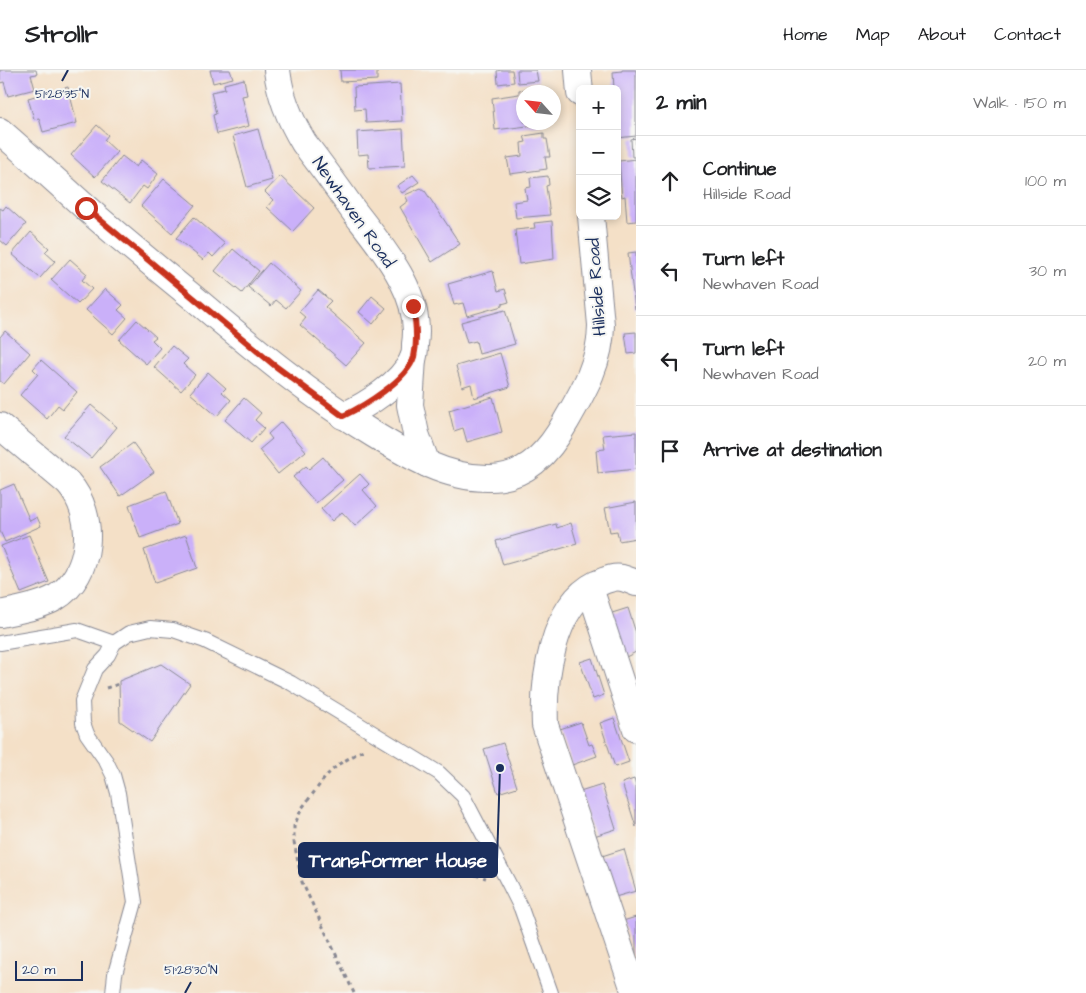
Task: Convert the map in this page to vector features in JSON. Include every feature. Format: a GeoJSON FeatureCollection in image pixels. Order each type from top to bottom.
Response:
{"type":"FeatureCollection","features":[{"type":"Feature","properties":{"kind":"street","name":"Newhaven Road"},"geometry":{"type":"LineString","coordinates":[[277,70],[283,100],[304,142],[389,258],[410,298],[417,333],[410,386],[411,413],[416,434],[427,464]]}},
{"type":"Feature","properties":{"kind":"street"},"geometry":{"type":"LineString","coordinates":[[578,70],[579,85]]}},
{"type":"Feature","properties":{"kind":"street","name":"Hillside Road"},"geometry":{"type":"LineString","coordinates":[[5,146],[86,208],[274,365],[343,416],[401,451],[427,464],[476,478],[509,476],[524,470],[536,461],[560,432],[592,374],[601,336],[591,220]]}},
{"type":"Feature","properties":{"kind":"street","name":"Newhaven Road"},"geometry":{"type":"LineString","coordinates":[[343,416],[373,400],[393,383],[413,358]]}},
{"type":"Feature","properties":{"kind":"street"},"geometry":{"type":"LineString","coordinates":[[0,426],[75,490],[82,506],[87,542],[82,566],[65,590],[55,598],[45,602],[0,614]]}},
{"type":"Feature","properties":{"kind":"street"},"geometry":{"type":"LineString","coordinates":[[635,993],[545,725],[544,703],[546,676],[554,646],[564,620],[577,598],[607,579],[620,577],[636,583]]}},
{"type":"Feature","properties":{"kind":"street"},"geometry":{"type":"LineString","coordinates":[[590,588],[636,730]]}},
{"type":"Feature","properties":{"kind":"lane"},"geometry":{"type":"LineString","coordinates":[[113,993],[115,974],[135,902],[118,794],[113,775],[88,734],[82,712],[84,693],[95,669],[108,655],[114,643],[129,632],[150,628],[173,630],[205,641],[290,683],[439,773],[463,796],[520,908],[552,993]]}},
{"type":"Feature","properties":{"kind":"lane"},"geometry":{"type":"LineString","coordinates":[[0,643],[77,630],[114,643]]}},
{"type":"Feature","properties":{"kind":"path"},"geometry":{"type":"LineString","coordinates":[[354,993],[302,882],[294,842],[294,826],[302,808],[327,775],[339,764],[370,746],[379,736]]}},
{"type":"Feature","properties":{"kind":"building"},"geometry":{"type":"Polygon","coordinates":[[[0,70],[36,70],[37,74],[31,75],[35,89],[8,96],[4,82],[0,83],[0,70]]]}},
{"type":"Feature","properties":{"kind":"building"},"geometry":{"type":"Polygon","coordinates":[[[210,70],[230,70],[233,78],[213,83],[210,70]]]}},
{"type":"Feature","properties":{"kind":"building"},"geometry":{"type":"Polygon","coordinates":[[[340,70],[377,70],[377,80],[341,82],[340,70]]]}},
{"type":"Feature","properties":{"kind":"building"},"geometry":{"type":"Polygon","coordinates":[[[512,70],[514,82],[498,84],[497,71],[512,70]]]}},
{"type":"Feature","properties":{"kind":"building"},"geometry":{"type":"Polygon","coordinates":[[[517,70],[536,70],[538,81],[518,83],[517,70]]]}},
{"type":"Feature","properties":{"kind":"building"},"geometry":{"type":"Polygon","coordinates":[[[636,70],[636,136],[621,138],[621,85],[614,85],[613,72],[636,70]]]}},
{"type":"Feature","properties":{"kind":"building"},"geometry":{"type":"Polygon","coordinates":[[[244,79],[247,95],[242,96],[249,126],[217,134],[213,115],[216,114],[211,92],[225,89],[224,84],[244,79]]]}},
{"type":"Feature","properties":{"kind":"building"},"geometry":{"type":"Polygon","coordinates":[[[400,84],[402,121],[366,123],[365,109],[355,110],[354,87],[400,84]]]}},
{"type":"Feature","properties":{"kind":"building"},"geometry":{"type":"Polygon","coordinates":[[[68,87],[77,123],[43,132],[39,118],[34,119],[28,98],[68,87]]]}},
{"type":"Feature","properties":{"kind":"building"},"geometry":{"type":"Polygon","coordinates":[[[516,94],[516,127],[495,130],[492,98],[516,94]]]}},
{"type":"Feature","properties":{"kind":"building"},"geometry":{"type":"Polygon","coordinates":[[[97,125],[108,135],[104,140],[117,152],[95,177],[71,155],[97,125]]]}},
{"type":"Feature","properties":{"kind":"building"},"geometry":{"type":"Polygon","coordinates":[[[258,129],[272,180],[247,187],[233,136],[258,129]]]}},
{"type":"Feature","properties":{"kind":"building"},"geometry":{"type":"Polygon","coordinates":[[[403,129],[405,166],[369,168],[368,154],[358,155],[357,132],[403,129]]]}},
{"type":"Feature","properties":{"kind":"building"},"geometry":{"type":"Polygon","coordinates":[[[544,133],[550,157],[545,157],[547,169],[510,174],[507,158],[522,156],[521,143],[526,142],[524,136],[544,133]]]}},
{"type":"Feature","properties":{"kind":"building"},"geometry":{"type":"Polygon","coordinates":[[[636,138],[636,157],[632,157],[631,139],[636,138]]]}},
{"type":"Feature","properties":{"kind":"building"},"geometry":{"type":"Polygon","coordinates":[[[122,156],[136,167],[141,160],[158,174],[147,189],[143,186],[130,203],[102,181],[122,156]]]}},
{"type":"Feature","properties":{"kind":"building"},"geometry":{"type":"Polygon","coordinates":[[[636,159],[636,221],[627,222],[625,196],[622,197],[621,161],[636,159]]]}},
{"type":"Feature","properties":{"kind":"building"},"geometry":{"type":"Polygon","coordinates":[[[413,175],[419,182],[402,193],[397,186],[413,175]]]}},
{"type":"Feature","properties":{"kind":"building"},"geometry":{"type":"Polygon","coordinates":[[[280,176],[314,208],[293,231],[267,207],[273,200],[265,192],[280,176]]]}},
{"type":"Feature","properties":{"kind":"building"},"geometry":{"type":"Polygon","coordinates":[[[548,176],[549,185],[546,186],[550,215],[516,218],[514,202],[527,200],[525,188],[531,187],[530,178],[548,176]]]}},
{"type":"Feature","properties":{"kind":"building"},"geometry":{"type":"Polygon","coordinates":[[[164,179],[195,205],[172,233],[141,206],[164,179]]]}},
{"type":"Feature","properties":{"kind":"building"},"geometry":{"type":"Polygon","coordinates":[[[421,188],[425,191],[460,244],[432,262],[400,207],[408,201],[405,195],[421,188]]]}},
{"type":"Feature","properties":{"kind":"building"},"geometry":{"type":"Polygon","coordinates":[[[6,206],[26,224],[7,246],[0,240],[0,208],[3,210],[6,206]]]}},
{"type":"Feature","properties":{"kind":"building"},"geometry":{"type":"Polygon","coordinates":[[[194,217],[225,244],[213,257],[209,253],[203,260],[176,238],[194,217]]]}},
{"type":"Feature","properties":{"kind":"building"},"geometry":{"type":"Polygon","coordinates":[[[552,221],[554,259],[519,264],[515,230],[535,228],[534,223],[552,221]]]}},
{"type":"Feature","properties":{"kind":"building"},"geometry":{"type":"Polygon","coordinates":[[[31,232],[49,248],[45,252],[55,261],[40,278],[12,254],[31,232]]]}},
{"type":"Feature","properties":{"kind":"building"},"geometry":{"type":"Polygon","coordinates":[[[233,249],[259,271],[242,293],[215,271],[233,249]]]}},
{"type":"Feature","properties":{"kind":"building"},"geometry":{"type":"Polygon","coordinates":[[[636,252],[636,309],[635,309],[628,253],[636,252]]]}},
{"type":"Feature","properties":{"kind":"building"},"geometry":{"type":"Polygon","coordinates":[[[70,259],[87,274],[82,280],[92,289],[78,304],[51,280],[70,259]]]}},
{"type":"Feature","properties":{"kind":"building"},"geometry":{"type":"Polygon","coordinates":[[[269,263],[301,291],[286,308],[276,300],[271,306],[248,287],[269,263]]]}},
{"type":"Feature","properties":{"kind":"building"},"geometry":{"type":"Polygon","coordinates":[[[493,271],[498,291],[505,289],[509,302],[502,304],[502,306],[467,316],[463,303],[454,305],[448,284],[493,271]]]}},
{"type":"Feature","properties":{"kind":"building"},"geometry":{"type":"Polygon","coordinates":[[[105,289],[123,305],[118,310],[127,318],[113,334],[86,310],[105,289]]]}},
{"type":"Feature","properties":{"kind":"building"},"geometry":{"type":"Polygon","coordinates":[[[318,290],[331,301],[325,307],[366,343],[346,365],[300,325],[306,318],[299,312],[318,290]]]}},
{"type":"Feature","properties":{"kind":"building"},"geometry":{"type":"Polygon","coordinates":[[[372,296],[386,308],[373,324],[359,312],[372,296]]]}},
{"type":"Feature","properties":{"kind":"building"},"geometry":{"type":"Polygon","coordinates":[[[505,310],[515,344],[479,354],[476,341],[467,343],[461,322],[505,310]]]}},
{"type":"Feature","properties":{"kind":"building"},"geometry":{"type":"Polygon","coordinates":[[[137,320],[156,337],[152,340],[160,348],[146,364],[119,340],[137,320]]]}},
{"type":"Feature","properties":{"kind":"building"},"geometry":{"type":"Polygon","coordinates":[[[5,331],[30,353],[4,384],[0,381],[0,337],[5,331]]]}},
{"type":"Feature","properties":{"kind":"building"},"geometry":{"type":"Polygon","coordinates":[[[636,332],[636,353],[628,354],[625,333],[636,332]]]}},
{"type":"Feature","properties":{"kind":"building"},"geometry":{"type":"Polygon","coordinates":[[[172,346],[188,359],[183,364],[195,375],[181,391],[154,367],[172,346]]]}},
{"type":"Feature","properties":{"kind":"building"},"geometry":{"type":"Polygon","coordinates":[[[500,353],[510,387],[474,398],[471,384],[462,387],[456,366],[500,353]]]}},
{"type":"Feature","properties":{"kind":"building"},"geometry":{"type":"Polygon","coordinates":[[[41,360],[77,392],[63,409],[58,405],[47,419],[20,395],[38,374],[33,369],[41,360]]]}},
{"type":"Feature","properties":{"kind":"building"},"geometry":{"type":"Polygon","coordinates":[[[208,372],[226,388],[222,392],[231,400],[217,416],[190,393],[208,372]]]}},
{"type":"Feature","properties":{"kind":"building"},"geometry":{"type":"Polygon","coordinates":[[[493,397],[502,432],[467,442],[463,428],[454,431],[449,410],[493,397]]]}},
{"type":"Feature","properties":{"kind":"building"},"geometry":{"type":"Polygon","coordinates":[[[244,398],[261,413],[255,420],[264,428],[251,443],[225,420],[244,398]]]}},
{"type":"Feature","properties":{"kind":"building"},"geometry":{"type":"Polygon","coordinates":[[[91,405],[117,427],[91,458],[64,436],[91,405]]]}},
{"type":"Feature","properties":{"kind":"building"},"geometry":{"type":"Polygon","coordinates":[[[281,422],[306,451],[278,474],[259,450],[272,439],[268,434],[281,422]]]}},
{"type":"Feature","properties":{"kind":"building"},"geometry":{"type":"Polygon","coordinates":[[[636,432],[636,469],[598,473],[596,450],[605,449],[603,435],[636,432]]]}},
{"type":"Feature","properties":{"kind":"building"},"geometry":{"type":"Polygon","coordinates":[[[133,443],[154,472],[120,496],[100,467],[133,443]]]}},
{"type":"Feature","properties":{"kind":"building"},"geometry":{"type":"Polygon","coordinates":[[[323,457],[343,480],[316,503],[293,477],[306,466],[309,469],[323,457]]]}},
{"type":"Feature","properties":{"kind":"building"},"geometry":{"type":"Polygon","coordinates":[[[360,474],[369,484],[363,490],[377,506],[355,526],[342,512],[332,521],[321,509],[360,474]]]}},
{"type":"Feature","properties":{"kind":"building"},"geometry":{"type":"Polygon","coordinates":[[[14,484],[30,521],[37,517],[41,526],[5,542],[0,531],[0,490],[14,484]]]}},
{"type":"Feature","properties":{"kind":"building"},"geometry":{"type":"Polygon","coordinates":[[[166,491],[178,524],[140,538],[129,505],[166,491]]]}},
{"type":"Feature","properties":{"kind":"building"},"geometry":{"type":"Polygon","coordinates":[[[636,502],[636,538],[619,541],[617,531],[610,532],[605,508],[636,502]]]}},
{"type":"Feature","properties":{"kind":"building"},"geometry":{"type":"Polygon","coordinates":[[[571,523],[577,544],[503,565],[496,541],[556,524],[557,528],[571,523]]]}},
{"type":"Feature","properties":{"kind":"building"},"geometry":{"type":"Polygon","coordinates":[[[29,535],[49,582],[21,593],[1,546],[29,535]]]}},
{"type":"Feature","properties":{"kind":"building"},"geometry":{"type":"Polygon","coordinates":[[[186,535],[197,568],[155,583],[144,550],[186,535]]]}},
{"type":"Feature","properties":{"kind":"building"},"geometry":{"type":"Polygon","coordinates":[[[628,608],[636,633],[636,652],[624,658],[609,614],[628,608]]]}},
{"type":"Feature","properties":{"kind":"building"},"geometry":{"type":"Polygon","coordinates":[[[592,658],[604,695],[593,699],[580,662],[592,658]]]}},
{"type":"Feature","properties":{"kind":"building"},"geometry":{"type":"Polygon","coordinates":[[[161,664],[190,684],[150,742],[120,721],[119,681],[161,664]]]}},
{"type":"Feature","properties":{"kind":"building"},"geometry":{"type":"Polygon","coordinates":[[[614,718],[629,762],[615,767],[600,723],[614,718]]]}},
{"type":"Feature","properties":{"kind":"building"},"geometry":{"type":"Polygon","coordinates":[[[581,722],[589,745],[592,744],[597,756],[572,765],[560,729],[581,722]]]}},
{"type":"Feature","properties":{"kind":"building"},"geometry":{"type":"Polygon","coordinates":[[[503,743],[517,787],[498,793],[484,749],[503,743]]]}},
{"type":"Feature","properties":{"kind":"building"},"geometry":{"type":"Polygon","coordinates":[[[634,779],[636,787],[636,827],[622,783],[634,779]]]}},
{"type":"Feature","properties":{"kind":"building"},"geometry":{"type":"Polygon","coordinates":[[[602,785],[616,829],[594,836],[580,792],[602,785]]]}},
{"type":"Feature","properties":{"kind":"building"},"geometry":{"type":"Polygon","coordinates":[[[624,849],[636,891],[615,897],[602,856],[624,849]]]}},
{"type":"Feature","properties":{"kind":"building"},"geometry":{"type":"Polygon","coordinates":[[[636,917],[636,962],[623,921],[636,917]]]}},
{"type":"Feature","properties":{"kind":"place","name":"Transformer House"},"geometry":{"type":"Point","coordinates":[500,768]}},
{"type":"Feature","properties":{"kind":"route"},"geometry":{"type":"LineString","coordinates":[[86,208],[274,365],[343,416],[373,400],[393,383],[413,358],[417,333],[413,306]]}}]}
